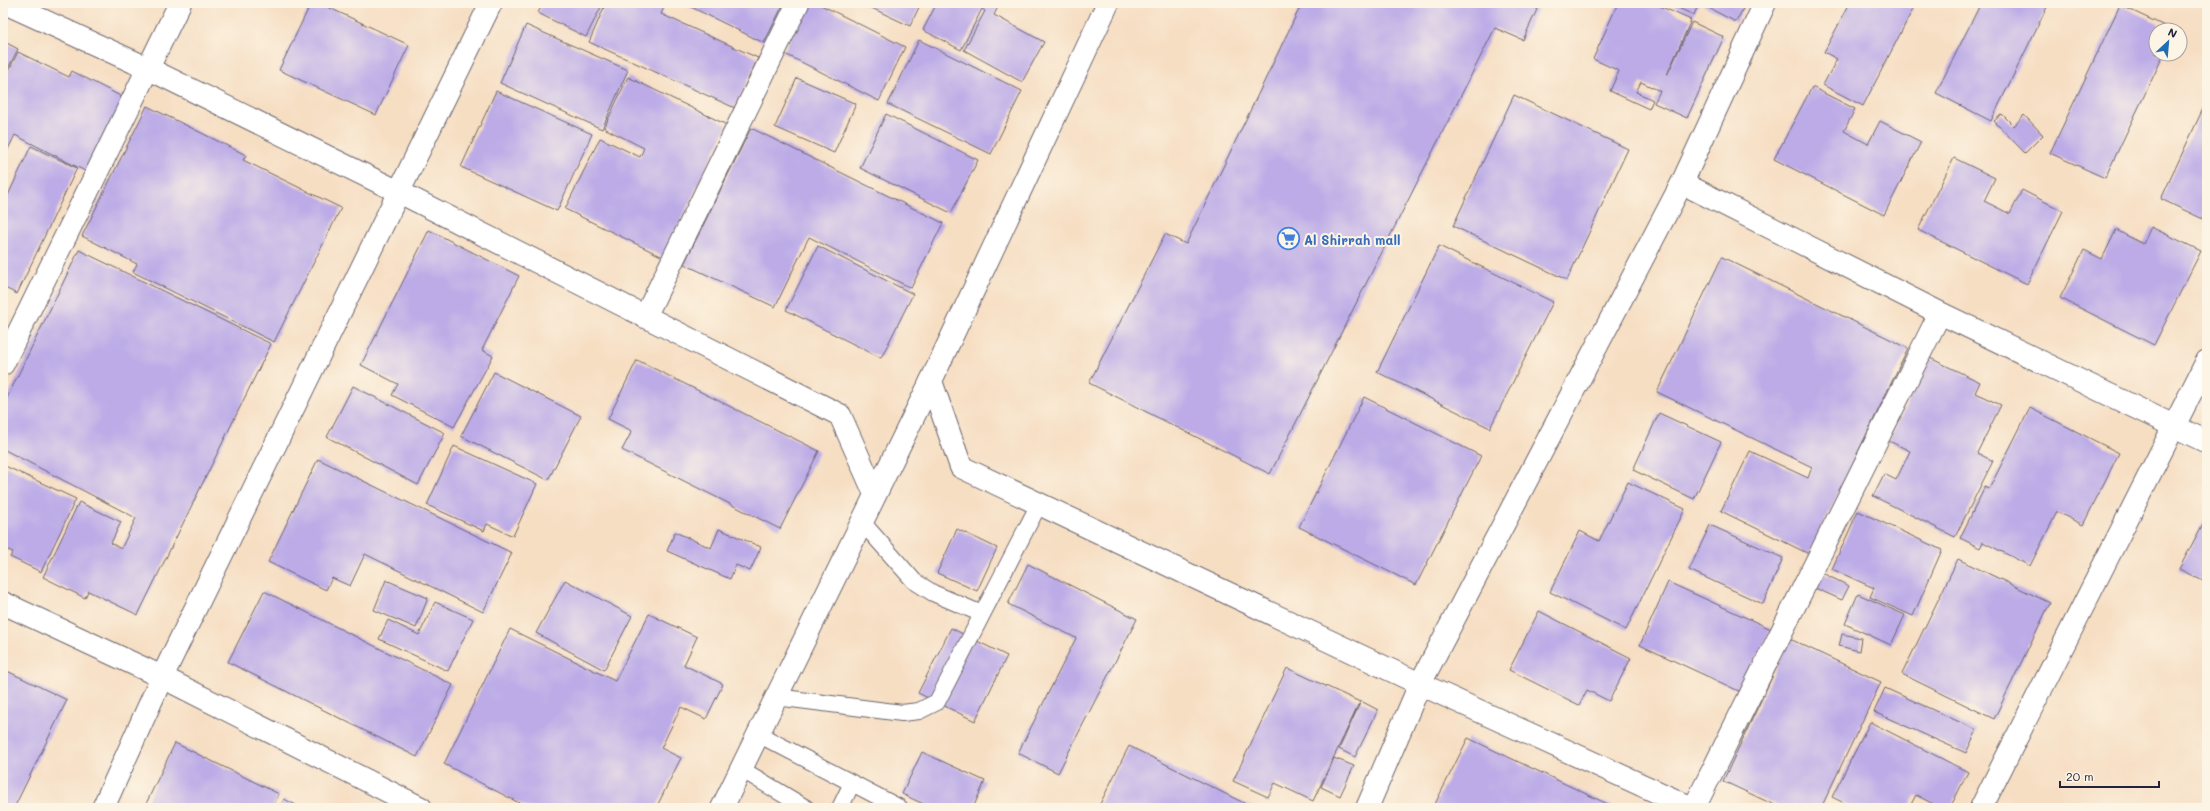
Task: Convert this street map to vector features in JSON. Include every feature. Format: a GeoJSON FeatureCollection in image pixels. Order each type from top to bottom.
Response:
{"type":"FeatureCollection","features":[{"type":"Feature","properties":{"kind":"street"},"geometry":{"type":"LineString","coordinates":[[5,3],[147,68],[399,192],[840,416],[875,494]]}},
{"type":"Feature","properties":{"kind":"street"},"geometry":{"type":"LineString","coordinates":[[3,364],[180,3]]}},
{"type":"Feature","properties":{"kind":"street"},"geometry":{"type":"LineString","coordinates":[[103,808],[162,678],[490,3]]}},
{"type":"Feature","properties":{"kind":"street"},"geometry":{"type":"LineString","coordinates":[[645,316],[798,3]]}},
{"type":"Feature","properties":{"kind":"street"},"geometry":{"type":"LineString","coordinates":[[722,808],[931,381],[1108,3]]}},
{"type":"Feature","properties":{"kind":"street"},"geometry":{"type":"LineString","coordinates":[[1367,808],[1420,684],[1682,183],[1765,3]]}},
{"type":"Feature","properties":{"kind":"street"},"geometry":{"type":"LineString","coordinates":[[1682,183],[1940,313],[2207,442]]}},
{"type":"Feature","properties":{"kind":"street"},"geometry":{"type":"LineString","coordinates":[[931,381],[961,467],[1420,684],[1693,808],[1940,313]]}},
{"type":"Feature","properties":{"kind":"street"},"geometry":{"type":"LineString","coordinates":[[1981,808],[2175,427],[2207,361]]}},
{"type":"Feature","properties":{"kind":"street"},"geometry":{"type":"LineString","coordinates":[[3,603],[162,678],[421,808]]}},
{"type":"Feature","properties":{"kind":"lane"},"geometry":{"type":"LineString","coordinates":[[776,696],[902,713],[920,711],[937,702],[1039,504]]}},
{"type":"Feature","properties":{"kind":"lane"},"geometry":{"type":"LineString","coordinates":[[862,522],[914,581],[932,593],[982,614]]}},
{"type":"Feature","properties":{"kind":"lane"},"geometry":{"type":"LineString","coordinates":[[758,734],[900,808]]}},
{"type":"Feature","properties":{"kind":"lane"},"geometry":{"type":"LineString","coordinates":[[741,769],[806,808]]}},
{"type":"Feature","properties":{"kind":"lane"},"geometry":{"type":"LineString","coordinates":[[840,808],[852,783]]}},
{"type":"Feature","properties":{"kind":"building"},"geometry":{"type":"Polygon","coordinates":[[[311,3],[319,3],[409,45],[376,115],[279,70],[311,3]]]}},
{"type":"Feature","properties":{"kind":"building"},"geometry":{"type":"Polygon","coordinates":[[[543,3],[603,3],[586,37],[538,13],[543,3]]]}},
{"type":"Feature","properties":{"kind":"building"},"geometry":{"type":"Polygon","coordinates":[[[606,3],[666,3],[661,14],[758,58],[735,108],[589,42],[606,3]]]}},
{"type":"Feature","properties":{"kind":"building"},"geometry":{"type":"Polygon","coordinates":[[[683,3],[784,3],[764,43],[683,3]]]}},
{"type":"Feature","properties":{"kind":"building"},"geometry":{"type":"Polygon","coordinates":[[[808,3],[817,3],[905,47],[879,101],[783,53],[808,3]]]}},
{"type":"Feature","properties":{"kind":"building"},"geometry":{"type":"Polygon","coordinates":[[[861,3],[921,3],[910,26],[861,3]]]}},
{"type":"Feature","properties":{"kind":"building"},"geometry":{"type":"Polygon","coordinates":[[[937,3],[1000,3],[994,15],[1044,42],[1022,82],[964,50],[985,11],[982,9],[961,50],[923,30],[937,3]]]}},
{"type":"Feature","properties":{"kind":"building","name":"Al Shirrah mall"},"geometry":{"type":"Polygon","coordinates":[[[1302,3],[1540,3],[1523,40],[1495,28],[1270,474],[1089,383],[1165,234],[1186,244],[1302,3]]]}},
{"type":"Feature","properties":{"kind":"building"},"geometry":{"type":"Polygon","coordinates":[[[1618,3],[1653,3],[1691,20],[1667,75],[1692,22],[1724,37],[1687,118],[1654,103],[1660,91],[1641,82],[1636,92],[1653,100],[1649,109],[1610,91],[1619,71],[1593,59],[1618,3]]]}},
{"type":"Feature","properties":{"kind":"building"},"geometry":{"type":"Polygon","coordinates":[[[1667,3],[1699,3],[1694,15],[1667,3]]]}},
{"type":"Feature","properties":{"kind":"building"},"geometry":{"type":"Polygon","coordinates":[[[1699,3],[1746,3],[1736,22],[1699,3]]]}},
{"type":"Feature","properties":{"kind":"building"},"geometry":{"type":"Polygon","coordinates":[[[1850,3],[1901,3],[1913,9],[1863,106],[1823,85],[1837,59],[1824,52],[1850,3]]]}},
{"type":"Feature","properties":{"kind":"building"},"geometry":{"type":"Polygon","coordinates":[[[1981,3],[2049,3],[1991,121],[1936,93],[1981,3]]]}},
{"type":"Feature","properties":{"kind":"building"},"geometry":{"type":"Polygon","coordinates":[[[2120,5],[2156,22],[2148,22],[2148,62],[2160,62],[2105,178],[2050,153],[2120,5]]]}},
{"type":"Feature","properties":{"kind":"building"},"geometry":{"type":"Polygon","coordinates":[[[526,25],[628,70],[602,129],[500,83],[526,25]]]}},
{"type":"Feature","properties":{"kind":"building"},"geometry":{"type":"Polygon","coordinates":[[[919,40],[1022,91],[991,154],[888,104],[919,40]]]}},
{"type":"Feature","properties":{"kind":"building"},"geometry":{"type":"Polygon","coordinates":[[[3,41],[18,49],[3,78],[3,41]]]}},
{"type":"Feature","properties":{"kind":"building"},"geometry":{"type":"Polygon","coordinates":[[[18,52],[69,77],[72,71],[126,99],[89,173],[15,135],[3,159],[3,82],[18,52]]]}},
{"type":"Feature","properties":{"kind":"building"},"geometry":{"type":"Polygon","coordinates":[[[628,77],[727,125],[663,257],[565,209],[600,138],[640,157],[644,148],[604,128],[628,77]]]}},
{"type":"Feature","properties":{"kind":"building"},"geometry":{"type":"Polygon","coordinates":[[[797,78],[856,104],[834,153],[775,127],[797,78]]]}},
{"type":"Feature","properties":{"kind":"building"},"geometry":{"type":"Polygon","coordinates":[[[1812,87],[1855,109],[1844,131],[1868,144],[1880,121],[1921,142],[1884,215],[1774,159],[1812,87]]]}},
{"type":"Feature","properties":{"kind":"building"},"geometry":{"type":"Polygon","coordinates":[[[496,91],[592,134],[557,211],[461,167],[496,91]]]}},
{"type":"Feature","properties":{"kind":"building"},"geometry":{"type":"Polygon","coordinates":[[[1514,95],[1628,149],[1567,280],[1453,226],[1514,95]]]}},
{"type":"Feature","properties":{"kind":"building"},"geometry":{"type":"Polygon","coordinates":[[[2207,100],[2207,221],[2161,199],[2207,100]]]}},
{"type":"Feature","properties":{"kind":"building"},"geometry":{"type":"Polygon","coordinates":[[[147,106],[246,155],[243,160],[341,208],[274,342],[133,272],[137,264],[82,236],[147,106]]]}},
{"type":"Feature","properties":{"kind":"building"},"geometry":{"type":"Polygon","coordinates":[[[886,114],[978,160],[951,213],[860,168],[886,114]]]}},
{"type":"Feature","properties":{"kind":"building"},"geometry":{"type":"Polygon","coordinates":[[[2002,114],[2014,126],[2024,115],[2043,135],[2025,153],[1994,121],[2002,114]]]}},
{"type":"Feature","properties":{"kind":"building"},"geometry":{"type":"Polygon","coordinates":[[[751,128],[943,223],[911,288],[809,237],[775,307],[684,264],[751,128]]]}},
{"type":"Feature","properties":{"kind":"building"},"geometry":{"type":"Polygon","coordinates":[[[31,146],[77,168],[17,294],[3,287],[3,206],[31,146]]]}},
{"type":"Feature","properties":{"kind":"building"},"geometry":{"type":"Polygon","coordinates":[[[1954,158],[1995,178],[1984,201],[2010,214],[2022,190],[2063,211],[2027,284],[1918,230],[1954,158]]]}},
{"type":"Feature","properties":{"kind":"building"},"geometry":{"type":"Polygon","coordinates":[[[2151,227],[2201,251],[2154,345],[2060,298],[2084,250],[2102,259],[2116,230],[2143,244],[2151,227]]]}},
{"type":"Feature","properties":{"kind":"building"},"geometry":{"type":"Polygon","coordinates":[[[429,230],[519,276],[482,350],[493,356],[454,427],[392,395],[398,384],[361,365],[429,230]]]}},
{"type":"Feature","properties":{"kind":"building"},"geometry":{"type":"Polygon","coordinates":[[[818,246],[913,294],[881,358],[786,310],[818,246]]]}},
{"type":"Feature","properties":{"kind":"building"},"geometry":{"type":"Polygon","coordinates":[[[1439,246],[1553,302],[1490,428],[1377,372],[1439,246]]]}},
{"type":"Feature","properties":{"kind":"building"},"geometry":{"type":"Polygon","coordinates":[[[79,250],[271,344],[138,615],[88,591],[85,598],[43,577],[79,502],[121,522],[111,543],[121,549],[136,518],[3,449],[3,406],[79,250]]]}},
{"type":"Feature","properties":{"kind":"building"},"geometry":{"type":"Polygon","coordinates":[[[1722,257],[1908,348],[1809,554],[1721,511],[1750,451],[1808,478],[1812,467],[1657,392],[1722,257]]]}},
{"type":"Feature","properties":{"kind":"building"},"geometry":{"type":"Polygon","coordinates":[[[1930,358],[1980,382],[1975,393],[2001,405],[1977,453],[1993,461],[1955,537],[1873,496],[1884,474],[1896,480],[1910,451],[1889,441],[1930,358]]]}},
{"type":"Feature","properties":{"kind":"building"},"geometry":{"type":"Polygon","coordinates":[[[637,360],[819,451],[780,529],[622,450],[632,431],[608,419],[637,360]]]}},
{"type":"Feature","properties":{"kind":"building"},"geometry":{"type":"Polygon","coordinates":[[[494,372],[581,416],[548,480],[461,436],[494,372]]]}},
{"type":"Feature","properties":{"kind":"building"},"geometry":{"type":"Polygon","coordinates":[[[353,386],[445,433],[418,485],[327,437],[353,386]]]}},
{"type":"Feature","properties":{"kind":"building"},"geometry":{"type":"Polygon","coordinates":[[[1364,397],[1481,456],[1416,585],[1299,527],[1364,397]]]}},
{"type":"Feature","properties":{"kind":"building"},"geometry":{"type":"Polygon","coordinates":[[[2030,408],[2119,453],[2083,525],[2057,512],[2030,566],[1983,542],[1980,548],[1960,538],[1985,487],[1989,489],[2030,408]]]}},
{"type":"Feature","properties":{"kind":"building"},"geometry":{"type":"Polygon","coordinates":[[[1659,413],[1721,442],[1694,499],[1633,470],[1659,413]]]}},
{"type":"Feature","properties":{"kind":"building"},"geometry":{"type":"Polygon","coordinates":[[[454,446],[537,484],[513,536],[487,524],[484,531],[427,505],[454,446]]]}},
{"type":"Feature","properties":{"kind":"building"},"geometry":{"type":"Polygon","coordinates":[[[318,459],[512,553],[483,612],[365,554],[350,586],[332,578],[326,590],[268,562],[318,459]]]}},
{"type":"Feature","properties":{"kind":"building"},"geometry":{"type":"Polygon","coordinates":[[[3,465],[76,499],[41,572],[10,557],[13,552],[3,548],[3,465]]]}},
{"type":"Feature","properties":{"kind":"building"},"geometry":{"type":"Polygon","coordinates":[[[1628,482],[1685,509],[1626,630],[1550,592],[1580,531],[1599,541],[1628,482]]]}},
{"type":"Feature","properties":{"kind":"building"},"geometry":{"type":"Polygon","coordinates":[[[1858,511],[1942,550],[1913,616],[1870,597],[1874,588],[1832,569],[1858,511]]]}},
{"type":"Feature","properties":{"kind":"building"},"geometry":{"type":"Polygon","coordinates":[[[2207,516],[2207,583],[2179,569],[2207,516]]]}},
{"type":"Feature","properties":{"kind":"building"},"geometry":{"type":"Polygon","coordinates":[[[1710,525],[1783,558],[1763,604],[1689,570],[1710,525]]]}},
{"type":"Feature","properties":{"kind":"building"},"geometry":{"type":"Polygon","coordinates":[[[719,529],[761,547],[750,571],[736,565],[730,579],[667,551],[675,532],[711,548],[719,529]]]}},
{"type":"Feature","properties":{"kind":"building"},"geometry":{"type":"Polygon","coordinates":[[[957,529],[997,548],[977,591],[937,573],[957,529]]]}},
{"type":"Feature","properties":{"kind":"building"},"geometry":{"type":"Polygon","coordinates":[[[1958,559],[2050,603],[1994,719],[1902,674],[1958,559]]]}},
{"type":"Feature","properties":{"kind":"building"},"geometry":{"type":"Polygon","coordinates":[[[1028,564],[1137,619],[1058,773],[1018,753],[1076,638],[1008,604],[1028,564]]]}},
{"type":"Feature","properties":{"kind":"building"},"geometry":{"type":"Polygon","coordinates":[[[1822,573],[1849,586],[1842,600],[1815,588],[1822,573]]]}},
{"type":"Feature","properties":{"kind":"building"},"geometry":{"type":"Polygon","coordinates":[[[386,580],[428,598],[416,628],[374,610],[386,580]]]}},
{"type":"Feature","properties":{"kind":"building"},"geometry":{"type":"Polygon","coordinates":[[[565,580],[632,616],[604,670],[536,633],[565,580]]]}},
{"type":"Feature","properties":{"kind":"building"},"geometry":{"type":"Polygon","coordinates":[[[1668,582],[1771,629],[1741,692],[1640,645],[1668,582]]]}},
{"type":"Feature","properties":{"kind":"building"},"geometry":{"type":"Polygon","coordinates":[[[264,591],[453,685],[417,757],[228,662],[264,591]]]}},
{"type":"Feature","properties":{"kind":"building"},"geometry":{"type":"Polygon","coordinates":[[[1858,594],[1905,615],[1891,645],[1845,624],[1858,594]]]}},
{"type":"Feature","properties":{"kind":"building"},"geometry":{"type":"Polygon","coordinates":[[[435,602],[473,619],[448,671],[379,639],[388,620],[419,635],[435,602]]]}},
{"type":"Feature","properties":{"kind":"building"},"geometry":{"type":"Polygon","coordinates":[[[1539,611],[1631,658],[1609,701],[1587,690],[1579,705],[1509,670],[1539,611]]]}},
{"type":"Feature","properties":{"kind":"building"},"geometry":{"type":"Polygon","coordinates":[[[649,614],[697,637],[684,665],[723,684],[706,719],[681,707],[661,748],[681,758],[656,808],[529,808],[444,764],[510,629],[615,681],[649,614]]]}},
{"type":"Feature","properties":{"kind":"building"},"geometry":{"type":"Polygon","coordinates":[[[951,628],[1007,656],[975,721],[918,693],[951,628]]]}},
{"type":"Feature","properties":{"kind":"building"},"geometry":{"type":"Polygon","coordinates":[[[1842,634],[1861,638],[1859,651],[1839,646],[1842,634]]]}},
{"type":"Feature","properties":{"kind":"building"},"geometry":{"type":"Polygon","coordinates":[[[1790,639],[1881,682],[1821,808],[1781,808],[1723,781],[1790,639]]]}},
{"type":"Feature","properties":{"kind":"building"},"geometry":{"type":"Polygon","coordinates":[[[1287,668],[1360,702],[1313,801],[1275,783],[1268,797],[1233,781],[1287,668]]]}},
{"type":"Feature","properties":{"kind":"building"},"geometry":{"type":"Polygon","coordinates":[[[3,669],[67,700],[14,808],[3,808],[3,669]]]}},
{"type":"Feature","properties":{"kind":"building"},"geometry":{"type":"Polygon","coordinates":[[[1885,688],[1977,730],[1966,753],[1874,712],[1885,688]]]}},
{"type":"Feature","properties":{"kind":"building"},"geometry":{"type":"Polygon","coordinates":[[[1361,701],[1378,710],[1355,757],[1339,749],[1361,701]]]}},
{"type":"Feature","properties":{"kind":"building"},"geometry":{"type":"Polygon","coordinates":[[[1870,722],[1968,772],[1950,808],[1941,808],[1916,795],[1909,808],[1854,808],[1832,797],[1870,722]]]}},
{"type":"Feature","properties":{"kind":"building"},"geometry":{"type":"Polygon","coordinates":[[[1468,738],[1616,808],[1433,808],[1468,738]]]}},
{"type":"Feature","properties":{"kind":"building"},"geometry":{"type":"Polygon","coordinates":[[[175,743],[279,794],[272,808],[144,808],[175,743]]]}},
{"type":"Feature","properties":{"kind":"building"},"geometry":{"type":"Polygon","coordinates":[[[1129,746],[1254,808],[1098,808],[1129,746]]]}},
{"type":"Feature","properties":{"kind":"building"},"geometry":{"type":"Polygon","coordinates":[[[922,752],[985,781],[973,808],[932,808],[902,794],[922,752]]]}},
{"type":"Feature","properties":{"kind":"building"},"geometry":{"type":"Polygon","coordinates":[[[1334,758],[1354,766],[1340,796],[1321,787],[1334,758]]]}},
{"type":"Feature","properties":{"kind":"building"},"geometry":{"type":"Polygon","coordinates":[[[284,799],[302,808],[280,808],[284,799]]]}},
{"type":"Feature","properties":{"kind":"place","name":"Al Shirrah mall"},"geometry":{"type":"Point","coordinates":[1289,239]}}]}
